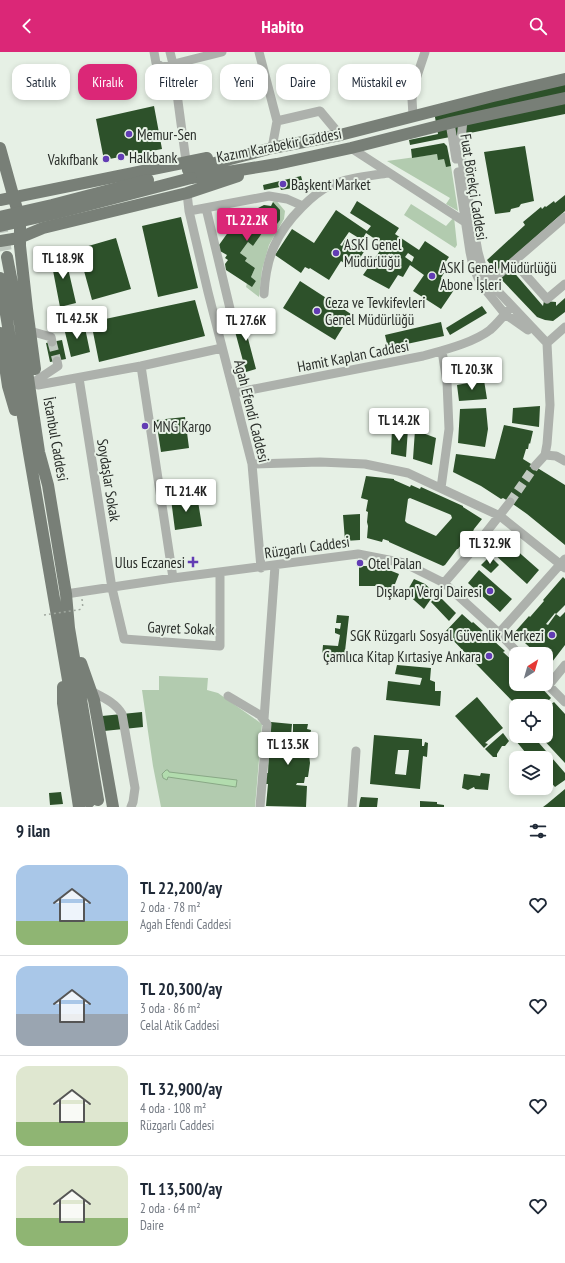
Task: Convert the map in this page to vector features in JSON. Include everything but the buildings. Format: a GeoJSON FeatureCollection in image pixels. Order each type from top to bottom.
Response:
{"type":"FeatureCollection","features":[{"type":"Feature","properties":{"kind":"main road","name":"Kazım Karabekir Caddesi"},"geometry":{"type":"LineString","coordinates":[[0,217],[52,206],[272,148],[340,135],[565,79]]}},
{"type":"Feature","properties":{"kind":"main road","name":"Kazım Karabekir Caddesi"},"geometry":{"type":"LineString","coordinates":[[0,226],[57,213],[188,170],[277,164],[351,148],[463,120],[565,98]]}},
{"type":"Feature","properties":{"kind":"main road"},"geometry":{"type":"LineString","coordinates":[[0,148],[20,220],[19,238],[37,382],[34,453]]}},
{"type":"Feature","properties":{"kind":"main road"},"geometry":{"type":"LineString","coordinates":[[0,241],[19,238],[42,228],[187,193],[277,164]]}},
{"type":"Feature","properties":{"kind":"main road"},"geometry":{"type":"LineString","coordinates":[[0,200],[90,182],[188,170]]}},
{"type":"Feature","properties":{"kind":"main road","name":"İstanbul Caddesi"},"geometry":{"type":"LineString","coordinates":[[7,257],[20,324],[34,453],[48,485],[66,594],[64,629],[94,700],[112,806]]}},
{"type":"Feature","properties":{"kind":"main road","name":"İstanbul Caddesi"},"geometry":{"type":"LineString","coordinates":[[0,278],[34,453],[64,629],[85,804]]}},
{"type":"Feature","properties":{"kind":"main road"},"geometry":{"type":"LineString","coordinates":[[0,333],[8,386],[34,453]]}},
{"type":"Feature","properties":{"kind":"street"},"geometry":{"type":"LineString","coordinates":[[154,52],[158,64]]}},
{"type":"Feature","properties":{"kind":"street"},"geometry":{"type":"LineString","coordinates":[[170,52],[173,64],[222,52]]}},
{"type":"Feature","properties":{"kind":"street"},"geometry":{"type":"LineString","coordinates":[[259,52],[277,121],[272,148]]}},
{"type":"Feature","properties":{"kind":"street"},"geometry":{"type":"LineString","coordinates":[[414,116],[412,99],[416,79],[425,52]]}},
{"type":"Feature","properties":{"kind":"street"},"geometry":{"type":"LineString","coordinates":[[178,100],[188,170]]}},
{"type":"Feature","properties":{"kind":"street"},"geometry":{"type":"LineString","coordinates":[[277,121],[320,111],[340,135]]}},
{"type":"Feature","properties":{"kind":"street","name":"Fuat Börekçi Caddesi"},"geometry":{"type":"LineString","coordinates":[[463,120],[460,150],[478,252],[484,274],[508,310]]}},
{"type":"Feature","properties":{"kind":"street","name":"Fuat Börekçi Caddesi"},"geometry":{"type":"LineString","coordinates":[[450,123],[466,222],[474,266],[478,278],[484,288],[548,343]]}},
{"type":"Feature","properties":{"kind":"street"},"geometry":{"type":"LineString","coordinates":[[351,148],[466,222]]}},
{"type":"Feature","properties":{"kind":"street"},"geometry":{"type":"LineString","coordinates":[[264,294],[269,258],[275,242],[290,219],[303,206],[328,186],[388,172]]}},
{"type":"Feature","properties":{"kind":"street","name":"Agah Efendi Caddesi"},"geometry":{"type":"LineString","coordinates":[[187,193],[222,348],[252,464],[261,568]]}},
{"type":"Feature","properties":{"kind":"street"},"geometry":{"type":"LineString","coordinates":[[190,211],[269,196],[287,199],[303,206]]}},
{"type":"Feature","properties":{"kind":"street"},"geometry":{"type":"LineString","coordinates":[[206,208],[232,317]]}},
{"type":"Feature","properties":{"kind":"street"},"geometry":{"type":"LineString","coordinates":[[490,282],[565,217]]}},
{"type":"Feature","properties":{"kind":"street"},"geometry":{"type":"LineString","coordinates":[[514,262],[547,299],[565,284]]}},
{"type":"Feature","properties":{"kind":"street","name":"Hamit Kaplan Caddesi"},"geometry":{"type":"LineString","coordinates":[[234,393],[442,351],[471,340],[490,330],[508,310]]}},
{"type":"Feature","properties":{"kind":"street"},"geometry":{"type":"LineString","coordinates":[[535,466],[545,456],[547,444],[550,405],[548,343],[565,327]]}},
{"type":"Feature","properties":{"kind":"street"},"geometry":{"type":"LineString","coordinates":[[30,331],[51,337],[52,342]]}},
{"type":"Feature","properties":{"kind":"street"},"geometry":{"type":"LineString","coordinates":[[37,382],[79,378],[222,348]]}},
{"type":"Feature","properties":{"kind":"street"},"geometry":{"type":"LineString","coordinates":[[441,488],[449,429],[447,382],[442,351]]}},
{"type":"Feature","properties":{"kind":"street"},"geometry":{"type":"LineString","coordinates":[[37,382],[58,366],[57,361]]}},
{"type":"Feature","properties":{"kind":"street"},"geometry":{"type":"LineString","coordinates":[[141,366],[173,578]]}},
{"type":"Feature","properties":{"kind":"street","name":"Soydaşlar Sokak"},"geometry":{"type":"LineString","coordinates":[[79,378],[112,588]]}},
{"type":"Feature","properties":{"kind":"street"},"geometry":{"type":"LineString","coordinates":[[545,456],[556,456],[565,461]]}},
{"type":"Feature","properties":{"kind":"street"},"geometry":{"type":"LineString","coordinates":[[252,464],[320,462],[365,464],[408,473],[500,516],[564,564],[499,632]]}},
{"type":"Feature","properties":{"kind":"street"},"geometry":{"type":"LineString","coordinates":[[444,583],[470,553],[510,502]]}},
{"type":"Feature","properties":{"kind":"street","name":"Rüzgarlı Caddesi"},"geometry":{"type":"LineString","coordinates":[[66,594],[82,593],[173,578],[261,568],[358,554],[404,563],[444,583],[499,632],[513,647]]}},
{"type":"Feature","properties":{"kind":"street"},"geometry":{"type":"LineString","coordinates":[[264,718],[276,566]]}},
{"type":"Feature","properties":{"kind":"street","name":"Gayret Sokak"},"geometry":{"type":"LineString","coordinates":[[112,588],[124,639],[220,646],[220,573]]}},
{"type":"Feature","properties":{"kind":"street"},"geometry":{"type":"LineString","coordinates":[[553,678],[565,665]]}},
{"type":"Feature","properties":{"kind":"street"},"geometry":{"type":"LineString","coordinates":[[90,691],[110,701],[122,714],[135,788],[131,807]]}},
{"type":"Feature","properties":{"kind":"street"},"geometry":{"type":"LineString","coordinates":[[553,691],[565,702]]}},
{"type":"Feature","properties":{"kind":"street"},"geometry":{"type":"LineString","coordinates":[[228,696],[260,715],[264,718],[267,724],[260,807]]}},
{"type":"Feature","properties":{"kind":"street"},"geometry":{"type":"LineString","coordinates":[[352,807],[356,751]]}},
{"type":"Feature","properties":{"kind":"path"},"geometry":{"type":"LineString","coordinates":[[44,615],[83,609],[82,593]]}},
{"type":"Feature","properties":{"kind":"shaded area"},"geometry":{"type":"Polygon","coordinates":[[[437,154],[444,159],[446,166],[451,166],[458,211],[446,204],[450,198],[387,161],[437,154]]]}},
{"type":"Feature","properties":{"kind":"shaded area"},"geometry":{"type":"Polygon","coordinates":[[[275,199],[285,211],[284,219],[269,245],[262,270],[259,297],[246,287],[247,283],[252,286],[256,281],[251,277],[255,268],[245,261],[247,258],[240,253],[248,242],[253,246],[265,229],[275,226],[278,223],[280,215],[277,206],[273,202],[275,199]]]}},
{"type":"Feature","properties":{"kind":"shaded area"},"geometry":{"type":"Polygon","coordinates":[[[411,204],[446,226],[454,217],[457,245],[455,248],[404,215],[411,204]]]}},
{"type":"Feature","properties":{"kind":"shaded area"},"geometry":{"type":"Polygon","coordinates":[[[159,676],[208,678],[207,690],[218,693],[262,724],[255,807],[161,807],[153,766],[142,690],[159,690],[159,676]]]}},
{"type":"Feature","properties":{"kind":"shaded area"},"geometry":{"type":"Polygon","coordinates":[[[166,770],[169,772],[237,780],[236,787],[168,777],[167,780],[163,778],[162,774],[166,770]]]}},
{"type":"Feature","properties":{"kind":"tunnel"},"geometry":{"type":"LineString","coordinates":[[0,221],[7,257]]}},
{"type":"Feature","properties":{"kind":"tunnel"},"geometry":{"type":"LineString","coordinates":[[52,342],[57,361]]}},
{"type":"Feature","properties":{"kind":"tunnel"},"geometry":{"type":"LineString","coordinates":[[510,502],[535,466]]}},
{"type":"Feature","properties":{"kind":"place","name":"Memur-Sen"},"geometry":{"type":"Point","coordinates":[129,134]}},
{"type":"Feature","properties":{"kind":"place","name":"Halkbank"},"geometry":{"type":"Point","coordinates":[121,157]}},
{"type":"Feature","properties":{"kind":"place","name":"Vakıfbank"},"geometry":{"type":"Point","coordinates":[106,159]}},
{"type":"Feature","properties":{"kind":"place","name":"Başkent Market"},"geometry":{"type":"Point","coordinates":[283,184]}},
{"type":"Feature","properties":{"kind":"place","name":"ASKİ Genel Müdürlüğü"},"geometry":{"type":"Point","coordinates":[336,253]}},
{"type":"Feature","properties":{"kind":"place","name":"ASKİ Genel Müdürlüğü Abone İşleri"},"geometry":{"type":"Point","coordinates":[432,276]}},
{"type":"Feature","properties":{"kind":"place","name":"Ceza ve Tevkifevleri Genel Müdürlüğü"},"geometry":{"type":"Point","coordinates":[317,311]}},
{"type":"Feature","properties":{"kind":"place","name":"MNG Kargo"},"geometry":{"type":"Point","coordinates":[145,426]}},
{"type":"Feature","properties":{"kind":"place","name":"Ulus Eczanesi"},"geometry":{"type":"Point","coordinates":[193,562]}},
{"type":"Feature","properties":{"kind":"place","name":"Otel Palan"},"geometry":{"type":"Point","coordinates":[360,563]}},
{"type":"Feature","properties":{"kind":"place","name":"Dışkapı Vergi Dairesi"},"geometry":{"type":"Point","coordinates":[490,591]}},
{"type":"Feature","properties":{"kind":"place","name":"SGK Rüzgarlı Sosyal Güvenlik Merkezi"},"geometry":{"type":"Point","coordinates":[552,635]}},
{"type":"Feature","properties":{"kind":"place","name":"Çamlıca Kitap Kırtasiye Ankara"},"geometry":{"type":"Point","coordinates":[489,656]}}]}
